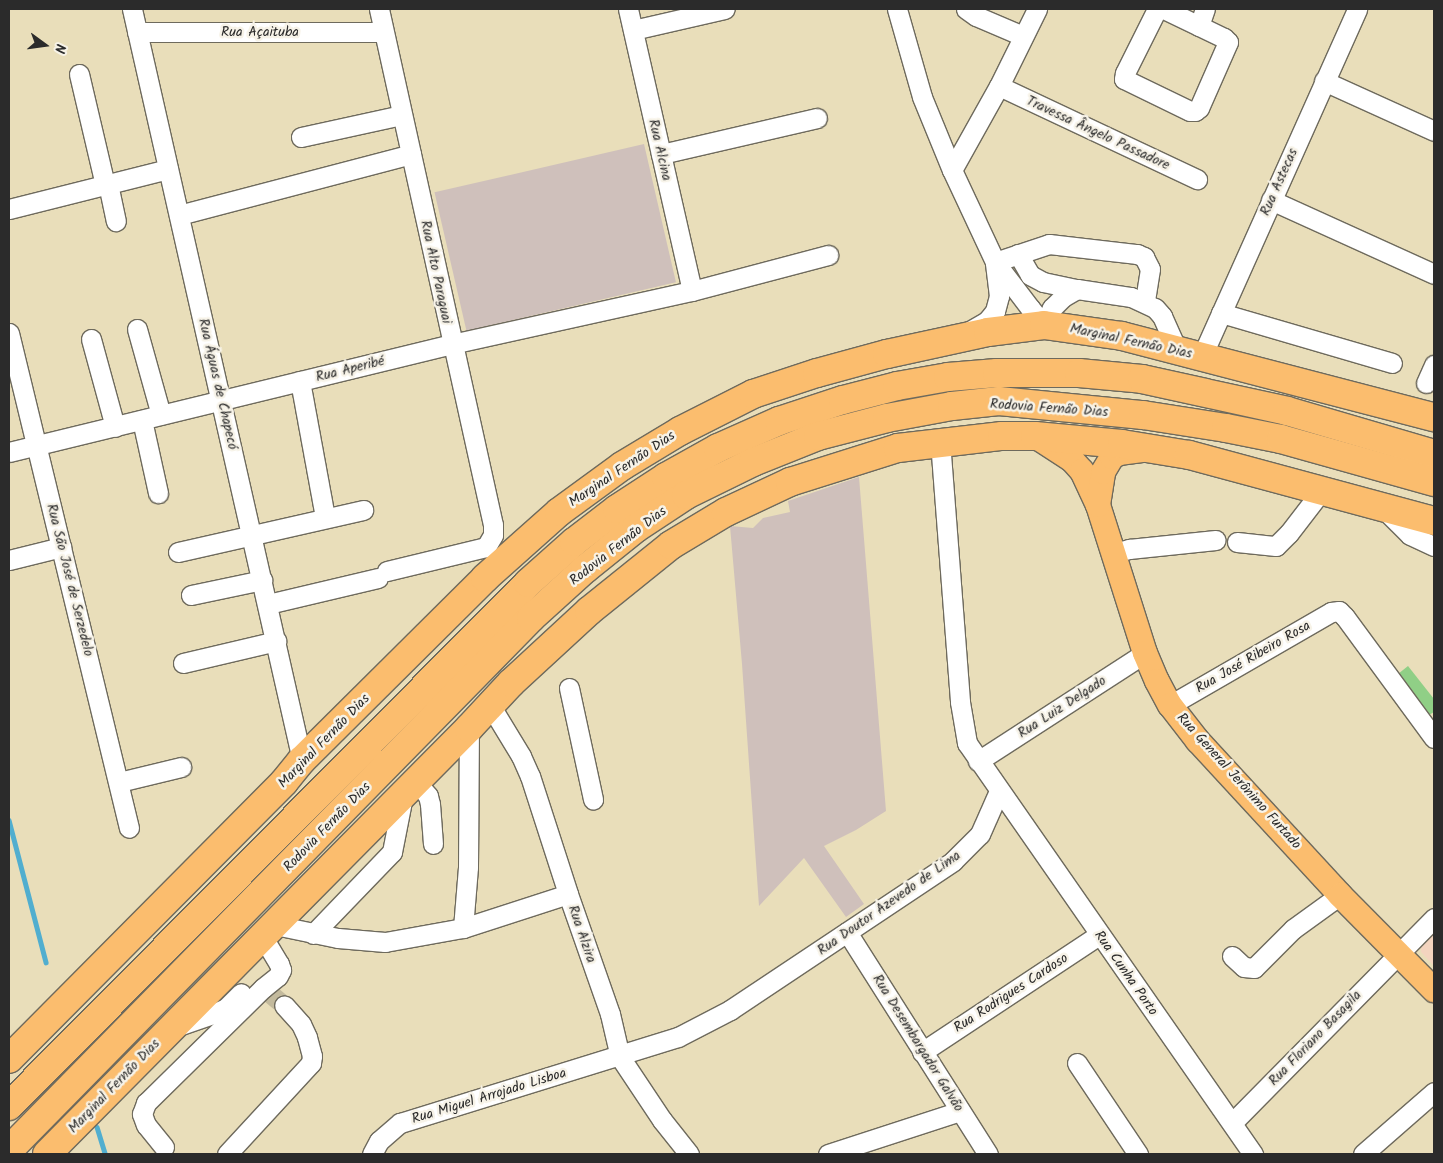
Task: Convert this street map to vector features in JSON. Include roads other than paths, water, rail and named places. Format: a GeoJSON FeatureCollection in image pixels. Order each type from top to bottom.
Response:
{"type":"FeatureCollection","features":[{"type":"Feature","properties":{"kind":"highway","name":"Marginal Fernão Dias"},"geometry":{"type":"LineString","coordinates":[[9,1059],[284,782],[302,760],[485,578],[559,512],[622,466],[680,431],[753,394],[817,373],[953,340],[1015,327],[1044,325],[1122,336],[1434,417]]}},
{"type":"Feature","properties":{"kind":"highway","name":"Rodovia Fernão Dias"},"geometry":{"type":"LineString","coordinates":[[9,1106],[528,583],[574,542],[617,509],[666,476],[718,448],[779,421],[843,400],[897,386],[948,377],[987,374],[1079,373],[1142,380],[1288,411],[1434,454]]}},
{"type":"Feature","properties":{"kind":"highway","name":"Rodovia Fernão Dias"},"geometry":{"type":"LineString","coordinates":[[9,1150],[531,618],[585,569],[636,528],[686,495],[753,462],[818,436],[887,418],[952,406],[999,402],[1143,415],[1226,428],[1281,439],[1434,482]]}},
{"type":"Feature","properties":{"kind":"highway","name":"Marginal Fernão Dias"},"geometry":{"type":"LineString","coordinates":[[47,1154],[490,705],[589,611],[671,545],[726,512],[790,482],[898,448],[940,441],[1002,436],[1035,436],[1088,440],[1156,449],[1237,466],[1432,522]]}},
{"type":"Feature","properties":{"kind":"main road","name":"Rua General Jerônimo Furtado"},"geometry":{"type":"LineString","coordinates":[[1035,436],[1072,460],[1082,471],[1098,505],[1145,653],[1170,705],[1198,741],[1272,818],[1340,895],[1434,990]]}},
{"type":"Feature","properties":{"kind":"main road","name":"Rua General Jerônimo Furtado"},"geometry":{"type":"LineString","coordinates":[[1098,505],[1103,472],[1112,457],[1119,454],[1156,449]]}},
{"type":"Feature","properties":{"kind":"street","name":"Rua Águas de Chapecó"},"geometry":{"type":"LineString","coordinates":[[132,9],[302,760]]}},
{"type":"Feature","properties":{"kind":"street","name":"Rua Alto Paraguai"},"geometry":{"type":"LineString","coordinates":[[268,604],[475,551],[486,547],[493,535],[492,514],[452,344],[379,9]]}},
{"type":"Feature","properties":{"kind":"street","name":"Rua Alcina"},"geometry":{"type":"LineString","coordinates":[[628,9],[692,291]]}},
{"type":"Feature","properties":{"kind":"street"},"geometry":{"type":"LineString","coordinates":[[633,30],[725,9]]}},
{"type":"Feature","properties":{"kind":"street"},"geometry":{"type":"LineString","coordinates":[[897,9],[922,97],[952,170],[995,262],[1044,325],[1052,308],[1063,297],[1077,289]]}},
{"type":"Feature","properties":{"kind":"street"},"geometry":{"type":"LineString","coordinates":[[966,9],[976,16],[1024,36]]}},
{"type":"Feature","properties":{"kind":"street"},"geometry":{"type":"LineString","coordinates":[[952,170],[999,86],[1037,9]]}},
{"type":"Feature","properties":{"kind":"street"},"geometry":{"type":"LineString","coordinates":[[1156,9],[1124,77],[1126,82],[1190,111],[1197,110],[1228,42],[1202,17],[1164,9]]}},
{"type":"Feature","properties":{"kind":"street","name":"Rua Astecas"},"geometry":{"type":"LineString","coordinates":[[1190,353],[1221,313],[1357,9]]}},
{"type":"Feature","properties":{"kind":"street","name":"Rua Açaituba"},"geometry":{"type":"LineString","coordinates":[[137,32],[384,32]]}},
{"type":"Feature","properties":{"kind":"street"},"geometry":{"type":"LineString","coordinates":[[79,74],[116,221]]}},
{"type":"Feature","properties":{"kind":"street"},"geometry":{"type":"LineString","coordinates":[[1324,82],[1434,132]]}},
{"type":"Feature","properties":{"kind":"street","name":"Travessa Ângelo Passadore"},"geometry":{"type":"LineString","coordinates":[[999,86],[1197,179]]}},
{"type":"Feature","properties":{"kind":"street"},"geometry":{"type":"LineString","coordinates":[[300,137],[402,115]]}},
{"type":"Feature","properties":{"kind":"street"},"geometry":{"type":"LineString","coordinates":[[661,154],[817,118]]}},
{"type":"Feature","properties":{"kind":"street"},"geometry":{"type":"LineString","coordinates":[[179,216],[411,154]]}},
{"type":"Feature","properties":{"kind":"street"},"geometry":{"type":"LineString","coordinates":[[9,209],[168,169]]}},
{"type":"Feature","properties":{"kind":"street"},"geometry":{"type":"LineString","coordinates":[[1271,200],[1434,274]]}},
{"type":"Feature","properties":{"kind":"street"},"geometry":{"type":"LineString","coordinates":[[995,262],[1049,244],[1137,254],[1144,258],[1150,269],[1145,302]]}},
{"type":"Feature","properties":{"kind":"street"},"geometry":{"type":"LineString","coordinates":[[1018,254],[1030,275],[1043,282],[1131,297],[1145,302],[1155,308],[1190,353]]}},
{"type":"Feature","properties":{"kind":"street","name":"Rua Aperibé"},"geometry":{"type":"LineString","coordinates":[[9,452],[452,344],[692,291],[828,255]]}},
{"type":"Feature","properties":{"kind":"street"},"geometry":{"type":"LineString","coordinates":[[953,340],[987,321],[995,311],[999,296],[995,262]]}},
{"type":"Feature","properties":{"kind":"street"},"geometry":{"type":"LineString","coordinates":[[1221,313],[1392,363]]}},
{"type":"Feature","properties":{"kind":"street"},"geometry":{"type":"LineString","coordinates":[[137,329],[160,415]]}},
{"type":"Feature","properties":{"kind":"street","name":"Rua São José de Serzedelo"},"geometry":{"type":"LineString","coordinates":[[9,333],[129,828]]}},
{"type":"Feature","properties":{"kind":"street"},"geometry":{"type":"LineString","coordinates":[[91,339],[114,427]]}},
{"type":"Feature","properties":{"kind":"street"},"geometry":{"type":"LineString","coordinates":[[1426,383],[1434,365]]}},
{"type":"Feature","properties":{"kind":"street"},"geometry":{"type":"LineString","coordinates":[[300,381],[326,517]]}},
{"type":"Feature","properties":{"kind":"street"},"geometry":{"type":"LineString","coordinates":[[142,420],[158,493]]}},
{"type":"Feature","properties":{"kind":"street"},"geometry":{"type":"LineString","coordinates":[[940,441],[960,702],[967,743],[999,791]]}},
{"type":"Feature","properties":{"kind":"street"},"geometry":{"type":"LineString","coordinates":[[1237,542],[1276,546],[1289,533],[1322,490]]}},
{"type":"Feature","properties":{"kind":"street"},"geometry":{"type":"LineString","coordinates":[[1382,507],[1410,535],[1434,546]]}},
{"type":"Feature","properties":{"kind":"street"},"geometry":{"type":"LineString","coordinates":[[178,552],[363,510]]}},
{"type":"Feature","properties":{"kind":"street"},"geometry":{"type":"LineString","coordinates":[[1114,553],[1130,549],[1216,540]]}},
{"type":"Feature","properties":{"kind":"street"},"geometry":{"type":"LineString","coordinates":[[9,560],[61,547]]}},
{"type":"Feature","properties":{"kind":"street"},"geometry":{"type":"LineString","coordinates":[[191,595],[262,580]]}},
{"type":"Feature","properties":{"kind":"street","name":"Rua José Ribeiro Rosa"},"geometry":{"type":"LineString","coordinates":[[1170,705],[1336,610],[1345,617],[1434,738]]}},
{"type":"Feature","properties":{"kind":"street"},"geometry":{"type":"LineString","coordinates":[[184,663],[276,641]]}},
{"type":"Feature","properties":{"kind":"street","name":"Rua Luiz Delgado"},"geometry":{"type":"LineString","coordinates":[[978,761],[1145,653]]}},
{"type":"Feature","properties":{"kind":"street"},"geometry":{"type":"LineString","coordinates":[[569,688],[593,799]]}},
{"type":"Feature","properties":{"kind":"street","name":"Rua Alzira"},"geometry":{"type":"LineString","coordinates":[[490,705],[521,756],[530,776],[568,894],[610,1014],[620,1057],[662,1120],[689,1154]]}},
{"type":"Feature","properties":{"kind":"street"},"geometry":{"type":"LineString","coordinates":[[463,928],[468,867],[469,728]]}},
{"type":"Feature","properties":{"kind":"street"},"geometry":{"type":"LineString","coordinates":[[119,782],[181,767]]}},
{"type":"Feature","properties":{"kind":"street"},"geometry":{"type":"LineString","coordinates":[[313,934],[392,852],[409,789],[428,796],[433,844]]}},
{"type":"Feature","properties":{"kind":"street","name":"Rua Doutor Azevedo de Lima"},"geometry":{"type":"LineString","coordinates":[[620,1057],[678,1037],[730,1010],[944,868],[973,843],[988,819],[999,791]]}},
{"type":"Feature","properties":{"kind":"street","name":"Rua Cunha Porto"},"geometry":{"type":"LineString","coordinates":[[999,791],[1254,1154]]}},
{"type":"Feature","properties":{"kind":"street"},"geometry":{"type":"LineString","coordinates":[[164,1147],[144,1119],[142,1114],[146,1103],[278,976],[281,970],[269,931],[385,942],[463,928],[568,894]]}},
{"type":"Feature","properties":{"kind":"street"},"geometry":{"type":"LineString","coordinates":[[1232,956],[1244,967],[1254,968],[1293,929],[1340,895]]}},
{"type":"Feature","properties":{"kind":"street","name":"Rua Floriano Basagila"},"geometry":{"type":"LineString","coordinates":[[1232,1124],[1434,918]]}},
{"type":"Feature","properties":{"kind":"street","name":"Rua Desembargador Galvão"},"geometry":{"type":"LineString","coordinates":[[847,932],[988,1154]]}},
{"type":"Feature","properties":{"kind":"street","name":"Rua Rodrigues Cardoso"},"geometry":{"type":"LineString","coordinates":[[922,1052],[1099,935]]}},
{"type":"Feature","properties":{"kind":"street"},"geometry":{"type":"LineString","coordinates":[[169,1029],[226,1008],[253,983],[257,983],[264,988]]}},
{"type":"Feature","properties":{"kind":"street"},"geometry":{"type":"LineString","coordinates":[[227,1154],[311,1063],[312,1056],[307,1037],[300,1024],[284,1005]]}},
{"type":"Feature","properties":{"kind":"street","name":"Rua Miguel Arrojado Lisboa"},"geometry":{"type":"LineString","coordinates":[[372,1154],[379,1141],[388,1131],[400,1123],[620,1057]]}},
{"type":"Feature","properties":{"kind":"street"},"geometry":{"type":"LineString","coordinates":[[1077,1063],[1138,1154]]}},
{"type":"Feature","properties":{"kind":"street"},"geometry":{"type":"LineString","coordinates":[[1363,1154],[1434,1092]]}},
{"type":"Feature","properties":{"kind":"street"},"geometry":{"type":"LineString","coordinates":[[828,1154],[960,1111]]}},
{"type":"Feature","properties":{"kind":"waterway"},"geometry":{"type":"LineString","coordinates":[[9,820],[46,962]]}},
{"type":"Feature","properties":{"kind":"waterway"},"geometry":{"type":"LineString","coordinates":[[97,1127],[105,1154]]}},
{"type":"Feature","properties":{"kind":"tunnel"},"geometry":{"type":"LineString","coordinates":[[265,989],[284,1005]]}}]}
